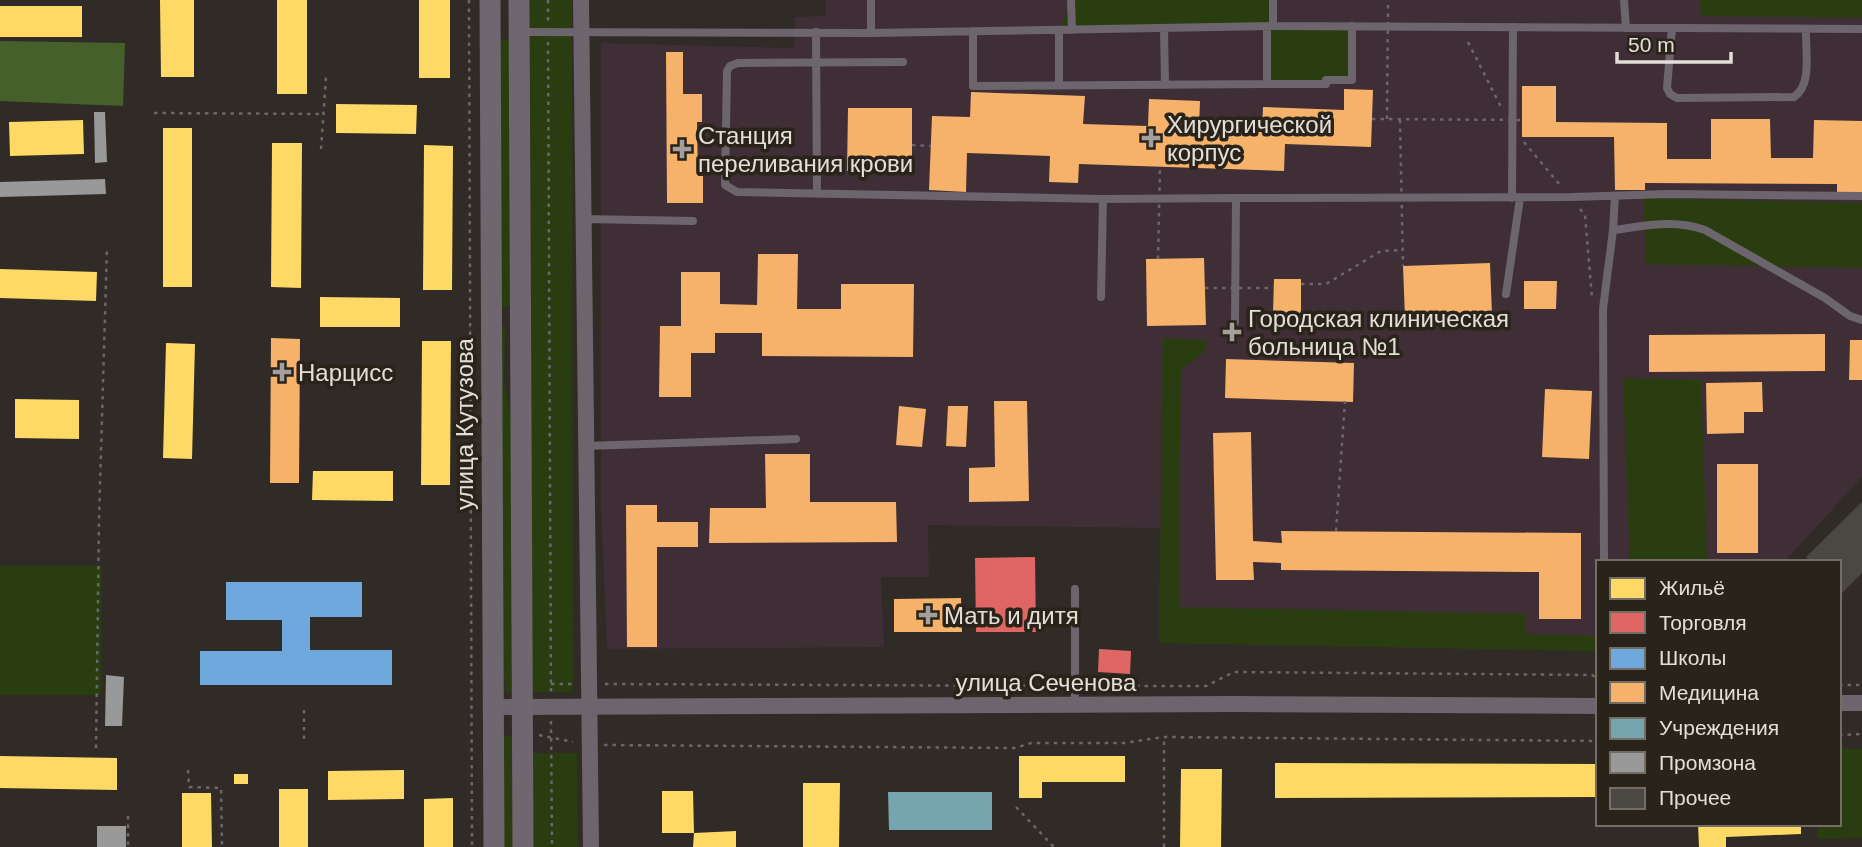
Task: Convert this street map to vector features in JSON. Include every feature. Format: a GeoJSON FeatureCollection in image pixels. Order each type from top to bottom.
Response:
{"type":"FeatureCollection","features":[{"type":"Feature","properties":{"kind":"main road","name":"улица Кутузова"},"geometry":{"type":"LineString","coordinates":[[489,0],[494,847]]}},
{"type":"Feature","properties":{"kind":"main road"},"geometry":{"type":"LineString","coordinates":[[519,0],[523,847]]}},
{"type":"Feature","properties":{"kind":"street"},"geometry":{"type":"LineString","coordinates":[[582,0],[591,847]]}},
{"type":"Feature","properties":{"kind":"street"},"geometry":{"type":"LineString","coordinates":[[1841,704],[1862,703]]}},
{"type":"Feature","properties":{"kind":"street","name":"улица Сеченова"},"geometry":{"type":"LineString","coordinates":[[494,708],[1596,706]]}},
{"type":"Feature","properties":{"kind":"lane"},"geometry":{"type":"LineString","coordinates":[[871,0],[871,33]]}},
{"type":"Feature","properties":{"kind":"lane"},"geometry":{"type":"LineString","coordinates":[[1071,0],[1072,30]]}},
{"type":"Feature","properties":{"kind":"lane"},"geometry":{"type":"LineString","coordinates":[[1267,85],[1273,0]]}},
{"type":"Feature","properties":{"kind":"lane"},"geometry":{"type":"LineString","coordinates":[[1624,0],[1626,28]]}},
{"type":"Feature","properties":{"kind":"lane"},"geometry":{"type":"LineString","coordinates":[[519,33],[871,33],[1270,26],[1862,29]]}},
{"type":"Feature","properties":{"kind":"lane"},"geometry":{"type":"LineString","coordinates":[[973,32],[973,86],[1267,85],[1326,84],[1326,80],[1352,80],[1352,26]]}},
{"type":"Feature","properties":{"kind":"lane"},"geometry":{"type":"LineString","coordinates":[[1506,294],[1516,198],[1513,27]]}},
{"type":"Feature","properties":{"kind":"lane"},"geometry":{"type":"LineString","coordinates":[[1164,28],[1165,85]]}},
{"type":"Feature","properties":{"kind":"lane"},"geometry":{"type":"LineString","coordinates":[[1672,28],[1667,88],[1670,94],[1677,98],[1794,97],[1801,93],[1805,84],[1805,29]]}},
{"type":"Feature","properties":{"kind":"lane"},"geometry":{"type":"LineString","coordinates":[[1059,30],[1059,85]]}},
{"type":"Feature","properties":{"kind":"lane"},"geometry":{"type":"LineString","coordinates":[[816,32],[817,193]]}},
{"type":"Feature","properties":{"kind":"lane"},"geometry":{"type":"LineString","coordinates":[[903,62],[738,63],[730,66],[727,71],[725,185],[737,192],[1103,199],[1516,198],[1668,194],[1862,196]]}},
{"type":"Feature","properties":{"kind":"lane"},"geometry":{"type":"LineString","coordinates":[[1604,560],[1603,309],[1615,196]]}},
{"type":"Feature","properties":{"kind":"lane"},"geometry":{"type":"LineString","coordinates":[[1235,322],[1236,198]]}},
{"type":"Feature","properties":{"kind":"lane"},"geometry":{"type":"LineString","coordinates":[[1101,297],[1103,199]]}},
{"type":"Feature","properties":{"kind":"lane"},"geometry":{"type":"LineString","coordinates":[[583,219],[693,221]]}},
{"type":"Feature","properties":{"kind":"lane"},"geometry":{"type":"LineString","coordinates":[[1613,230],[1667,223],[1689,224],[1705,230],[1825,298],[1850,316],[1862,320]]}},
{"type":"Feature","properties":{"kind":"lane"},"geometry":{"type":"LineString","coordinates":[[586,446],[796,439]]}},
{"type":"Feature","properties":{"kind":"lane"},"geometry":{"type":"LineString","coordinates":[[1075,589],[1075,705]]}},
{"type":"Feature","properties":{"kind":"path"},"geometry":{"type":"LineString","coordinates":[[469,0],[472,847]]}},
{"type":"Feature","properties":{"kind":"path"},"geometry":{"type":"LineString","coordinates":[[548,0],[552,847]]}},
{"type":"Feature","properties":{"kind":"path"},"geometry":{"type":"LineString","coordinates":[[1387,120],[1388,0]]}},
{"type":"Feature","properties":{"kind":"path"},"geometry":{"type":"LineString","coordinates":[[320,149],[326,77]]}},
{"type":"Feature","properties":{"kind":"path"},"geometry":{"type":"LineString","coordinates":[[154,113],[323,114]]}},
{"type":"Feature","properties":{"kind":"path"},"geometry":{"type":"LineString","coordinates":[[1372,119],[1522,120]]}},
{"type":"Feature","properties":{"kind":"path"},"geometry":{"type":"LineString","coordinates":[[1400,120],[1404,266]]}},
{"type":"Feature","properties":{"kind":"path"},"geometry":{"type":"LineString","coordinates":[[912,145],[931,146]]}},
{"type":"Feature","properties":{"kind":"path"},"geometry":{"type":"LineString","coordinates":[[1158,259],[1160,167]]}},
{"type":"Feature","properties":{"kind":"path"},"geometry":{"type":"LineString","coordinates":[[96,747],[98,534],[107,247]]}},
{"type":"Feature","properties":{"kind":"path"},"geometry":{"type":"LineString","coordinates":[[1301,284],[1326,284],[1381,251],[1403,250]]}},
{"type":"Feature","properties":{"kind":"path"},"geometry":{"type":"LineString","coordinates":[[1205,288],[1274,288]]}},
{"type":"Feature","properties":{"kind":"path"},"geometry":{"type":"LineString","coordinates":[[1336,531],[1345,401]]}},
{"type":"Feature","properties":{"kind":"path"},"geometry":{"type":"LineString","coordinates":[[1841,685],[1862,685]]}},
{"type":"Feature","properties":{"kind":"path"},"geometry":{"type":"LineString","coordinates":[[303,710],[304,742]]}},
{"type":"Feature","properties":{"kind":"path"},"geometry":{"type":"LineString","coordinates":[[524,732],[589,745],[1015,748],[1031,743],[1124,743],[1164,737],[1596,741]]}},
{"type":"Feature","properties":{"kind":"path"},"geometry":{"type":"LineString","coordinates":[[1841,735],[1862,734]]}},
{"type":"Feature","properties":{"kind":"path"},"geometry":{"type":"LineString","coordinates":[[1164,737],[1164,847]]}},
{"type":"Feature","properties":{"kind":"path"},"geometry":{"type":"LineString","coordinates":[[188,770],[189,787],[221,788],[222,847]]}},
{"type":"Feature","properties":{"kind":"path"},"geometry":{"type":"LineString","coordinates":[[1016,807],[1054,847]]}},
{"type":"Feature","properties":{"kind":"path"},"geometry":{"type":"LineString","coordinates":[[128,816],[128,847]]}},
{"type":"Feature","properties":{"kind":"shaded area","name":"Городская клиническая больница №1"},"geometry":{"type":"Polygon","coordinates":[[[826,0],[1862,0],[1862,477],[1787,559],[1596,560],[1596,651],[1159,643],[1160,528],[928,525],[929,577],[881,577],[884,647],[607,649],[601,506],[601,43],[794,48],[795,17],[826,16],[826,0]]]}},
{"type":"Feature","properties":{"kind":"green space"},"geometry":{"type":"Polygon","coordinates":[[[530,0],[572,0],[573,692],[532,692],[530,0]]]}},
{"type":"Feature","properties":{"kind":"green space"},"geometry":{"type":"Polygon","coordinates":[[[1073,0],[1273,0],[1273,26],[1352,26],[1352,80],[1267,84],[1267,27],[1059,30],[1073,0]]]}},
{"type":"Feature","properties":{"kind":"green space"},"geometry":{"type":"Polygon","coordinates":[[[1700,0],[1862,0],[1862,18],[1701,16],[1700,0]]]}},
{"type":"Feature","properties":{"kind":"green space"},"geometry":{"type":"Polygon","coordinates":[[[510,40],[511,306],[499,308],[499,41],[510,40]]]}},
{"type":"Feature","properties":{"kind":"green space"},"geometry":{"type":"Polygon","coordinates":[[[0,41],[125,43],[123,106],[0,101],[0,41]]]}},
{"type":"Feature","properties":{"kind":"green space"},"geometry":{"type":"Polygon","coordinates":[[[1644,198],[1862,203],[1862,268],[1646,264],[1644,198]]]}},
{"type":"Feature","properties":{"kind":"green space"},"geometry":{"type":"Polygon","coordinates":[[[501,324],[505,328],[504,382],[513,426],[511,691],[508,694],[505,691],[502,614],[501,324]]]}},
{"type":"Feature","properties":{"kind":"green space"},"geometry":{"type":"Polygon","coordinates":[[[1163,338],[1207,340],[1205,351],[1181,370],[1179,607],[1526,614],[1525,634],[1596,636],[1596,651],[1159,643],[1163,338]]]}},
{"type":"Feature","properties":{"kind":"green space"},"geometry":{"type":"Polygon","coordinates":[[[1623,378],[1701,380],[1707,560],[1630,560],[1623,378]]]}},
{"type":"Feature","properties":{"kind":"green space"},"geometry":{"type":"Polygon","coordinates":[[[0,566],[102,566],[101,695],[0,695],[0,566]]]}},
{"type":"Feature","properties":{"kind":"green space"},"geometry":{"type":"Polygon","coordinates":[[[502,736],[511,736],[513,739],[513,847],[500,847],[502,736]]]}},
{"type":"Feature","properties":{"kind":"green space"},"geometry":{"type":"Polygon","coordinates":[[[1841,749],[1862,749],[1862,838],[1818,839],[1817,826],[1841,826],[1841,749]]]}},
{"type":"Feature","properties":{"kind":"green space"},"geometry":{"type":"Polygon","coordinates":[[[533,753],[577,753],[578,847],[533,847],[533,753]]]}},
{"type":"Feature","properties":{"kind":"building: Жильё"},"geometry":{"type":"Polygon","coordinates":[[[160,0],[194,0],[194,77],[161,77],[160,0]]]}},
{"type":"Feature","properties":{"kind":"building: Жильё"},"geometry":{"type":"Polygon","coordinates":[[[277,0],[307,0],[307,94],[277,94],[277,0]]]}},
{"type":"Feature","properties":{"kind":"building: Жильё"},"geometry":{"type":"Polygon","coordinates":[[[419,0],[450,0],[450,78],[419,78],[419,0]]]}},
{"type":"Feature","properties":{"kind":"building: Жильё"},"geometry":{"type":"Polygon","coordinates":[[[0,6],[82,6],[82,37],[0,37],[0,6]]]}},
{"type":"Feature","properties":{"kind":"building: Жильё"},"geometry":{"type":"Polygon","coordinates":[[[336,104],[417,105],[416,134],[336,133],[336,104]]]}},
{"type":"Feature","properties":{"kind":"building: Жильё"},"geometry":{"type":"Polygon","coordinates":[[[83,120],[84,154],[10,156],[9,122],[83,120]]]}},
{"type":"Feature","properties":{"kind":"building: Жильё"},"geometry":{"type":"Polygon","coordinates":[[[163,128],[192,128],[192,287],[163,287],[163,128]]]}},
{"type":"Feature","properties":{"kind":"building: Жильё"},"geometry":{"type":"Polygon","coordinates":[[[272,143],[302,143],[301,288],[271,287],[272,143]]]}},
{"type":"Feature","properties":{"kind":"building: Жильё"},"geometry":{"type":"Polygon","coordinates":[[[424,145],[453,146],[452,290],[423,290],[424,145]]]}},
{"type":"Feature","properties":{"kind":"building: Жильё"},"geometry":{"type":"Polygon","coordinates":[[[0,269],[97,272],[96,301],[0,298],[0,269]]]}},
{"type":"Feature","properties":{"kind":"building: Жильё"},"geometry":{"type":"Polygon","coordinates":[[[320,297],[400,298],[400,327],[320,327],[320,297]]]}},
{"type":"Feature","properties":{"kind":"building: Жильё"},"geometry":{"type":"Polygon","coordinates":[[[422,341],[451,341],[450,485],[421,485],[422,341]]]}},
{"type":"Feature","properties":{"kind":"building: Жильё"},"geometry":{"type":"Polygon","coordinates":[[[166,343],[195,344],[192,459],[163,458],[166,343]]]}},
{"type":"Feature","properties":{"kind":"building: Жильё"},"geometry":{"type":"Polygon","coordinates":[[[15,399],[79,400],[79,439],[15,438],[15,399]]]}},
{"type":"Feature","properties":{"kind":"building: Жильё"},"geometry":{"type":"Polygon","coordinates":[[[313,471],[393,471],[393,501],[312,500],[313,471]]]}},
{"type":"Feature","properties":{"kind":"building: Жильё"},"geometry":{"type":"Polygon","coordinates":[[[0,756],[117,758],[117,790],[0,788],[0,756]]]}},
{"type":"Feature","properties":{"kind":"building: Жильё"},"geometry":{"type":"Polygon","coordinates":[[[1019,756],[1125,756],[1125,782],[1042,782],[1042,798],[1019,798],[1019,756]]]}},
{"type":"Feature","properties":{"kind":"building: Жильё"},"geometry":{"type":"Polygon","coordinates":[[[1275,763],[1596,764],[1596,797],[1275,798],[1275,763]]]}},
{"type":"Feature","properties":{"kind":"building: Жильё"},"geometry":{"type":"Polygon","coordinates":[[[1181,769],[1222,769],[1221,847],[1180,847],[1181,769]]]}},
{"type":"Feature","properties":{"kind":"building: Жильё"},"geometry":{"type":"Polygon","coordinates":[[[404,770],[404,799],[328,800],[328,771],[404,770]]]}},
{"type":"Feature","properties":{"kind":"building: Жильё"},"geometry":{"type":"Polygon","coordinates":[[[234,774],[248,774],[248,784],[234,784],[234,774]]]}},
{"type":"Feature","properties":{"kind":"building: Жильё"},"geometry":{"type":"Polygon","coordinates":[[[803,783],[840,783],[839,847],[803,847],[803,783]]]}},
{"type":"Feature","properties":{"kind":"building: Жильё"},"geometry":{"type":"Polygon","coordinates":[[[279,789],[308,789],[308,847],[279,847],[279,789]]]}},
{"type":"Feature","properties":{"kind":"building: Жильё"},"geometry":{"type":"Polygon","coordinates":[[[662,791],[693,791],[694,833],[662,833],[662,791]]]}},
{"type":"Feature","properties":{"kind":"building: Жильё"},"geometry":{"type":"Polygon","coordinates":[[[182,793],[211,793],[212,847],[182,847],[182,793]]]}},
{"type":"Feature","properties":{"kind":"building: Жильё"},"geometry":{"type":"Polygon","coordinates":[[[453,798],[453,847],[424,847],[424,799],[453,798]]]}},
{"type":"Feature","properties":{"kind":"building: Жильё"},"geometry":{"type":"Polygon","coordinates":[[[1698,826],[1801,826],[1801,834],[1726,837],[1726,847],[1699,847],[1698,826]]]}},
{"type":"Feature","properties":{"kind":"building: Жильё"},"geometry":{"type":"Polygon","coordinates":[[[736,831],[736,847],[693,847],[694,833],[736,831]]]}},
{"type":"Feature","properties":{"kind":"building: Торговля"},"geometry":{"type":"Polygon","coordinates":[[[1035,557],[1036,632],[976,632],[975,558],[1035,557]]]}},
{"type":"Feature","properties":{"kind":"building: Торговля"},"geometry":{"type":"Polygon","coordinates":[[[1099,649],[1131,651],[1130,674],[1098,672],[1099,649]]]}},
{"type":"Feature","properties":{"kind":"building: Школы"},"geometry":{"type":"Polygon","coordinates":[[[226,582],[362,582],[362,617],[310,617],[310,650],[392,650],[392,685],[200,685],[200,651],[282,651],[282,620],[226,620],[226,582]]]}},
{"type":"Feature","properties":{"kind":"building: Медицина","name":"Станция переливания крови"},"geometry":{"type":"Polygon","coordinates":[[[666,52],[683,52],[683,94],[702,94],[702,122],[697,122],[698,176],[703,176],[703,203],[667,203],[666,52]]]}},
{"type":"Feature","properties":{"kind":"building: Медицина"},"geometry":{"type":"Polygon","coordinates":[[[1522,86],[1556,86],[1556,122],[1667,123],[1667,159],[1711,159],[1711,119],[1770,119],[1771,158],[1813,158],[1814,120],[1862,121],[1862,192],[1837,192],[1837,184],[1645,183],[1645,190],[1615,190],[1614,137],[1522,137],[1522,86]]]}},
{"type":"Feature","properties":{"kind":"building: Медицина","name":"Хирургической корпус"},"geometry":{"type":"Polygon","coordinates":[[[1344,89],[1373,90],[1371,147],[1285,144],[1284,171],[1079,164],[1078,183],[1049,182],[1050,156],[967,153],[966,192],[929,190],[932,116],[970,117],[971,92],[1085,96],[1083,124],[1148,126],[1149,99],[1200,101],[1199,129],[1262,132],[1263,107],[1344,110],[1344,89]]]}},
{"type":"Feature","properties":{"kind":"building: Медицина"},"geometry":{"type":"Polygon","coordinates":[[[848,108],[912,108],[912,172],[847,171],[848,108]]]}},
{"type":"Feature","properties":{"kind":"building: Медицина"},"geometry":{"type":"Polygon","coordinates":[[[758,254],[798,254],[797,309],[841,309],[841,284],[914,284],[913,357],[762,356],[762,333],[715,333],[715,353],[691,353],[691,397],[659,397],[660,326],[681,326],[681,272],[720,272],[720,304],[757,305],[758,254]]]}},
{"type":"Feature","properties":{"kind":"building: Медицина"},"geometry":{"type":"Polygon","coordinates":[[[1204,258],[1206,325],[1147,326],[1146,259],[1204,258]]]}},
{"type":"Feature","properties":{"kind":"building: Медицина"},"geometry":{"type":"Polygon","coordinates":[[[1490,263],[1492,315],[1405,318],[1403,266],[1490,263]]]}},
{"type":"Feature","properties":{"kind":"building: Медицина"},"geometry":{"type":"Polygon","coordinates":[[[1274,279],[1301,279],[1301,313],[1273,313],[1274,279]]]}},
{"type":"Feature","properties":{"kind":"building: Медицина"},"geometry":{"type":"Polygon","coordinates":[[[1524,281],[1557,281],[1556,309],[1524,309],[1524,281]]]}},
{"type":"Feature","properties":{"kind":"building: Медицина"},"geometry":{"type":"Polygon","coordinates":[[[1825,334],[1825,371],[1649,372],[1649,335],[1825,334]]]}},
{"type":"Feature","properties":{"kind":"building: Медицина"},"geometry":{"type":"Polygon","coordinates":[[[271,338],[300,339],[299,483],[270,483],[271,338]]]}},
{"type":"Feature","properties":{"kind":"building: Медицина"},"geometry":{"type":"Polygon","coordinates":[[[1850,340],[1862,340],[1862,380],[1849,380],[1850,340]]]}},
{"type":"Feature","properties":{"kind":"building: Медицина"},"geometry":{"type":"Polygon","coordinates":[[[1226,359],[1354,363],[1353,402],[1225,398],[1226,359]]]}},
{"type":"Feature","properties":{"kind":"building: Медицина"},"geometry":{"type":"Polygon","coordinates":[[[1762,382],[1763,412],[1744,412],[1744,433],[1707,434],[1706,383],[1762,382]]]}},
{"type":"Feature","properties":{"kind":"building: Медицина"},"geometry":{"type":"Polygon","coordinates":[[[1545,389],[1592,391],[1589,459],[1542,457],[1545,389]]]}},
{"type":"Feature","properties":{"kind":"building: Медицина"},"geometry":{"type":"Polygon","coordinates":[[[994,401],[1027,401],[1029,501],[969,502],[969,468],[995,467],[994,401]]]}},
{"type":"Feature","properties":{"kind":"building: Медицина"},"geometry":{"type":"Polygon","coordinates":[[[899,406],[926,409],[922,447],[896,445],[899,406]]]}},
{"type":"Feature","properties":{"kind":"building: Медицина"},"geometry":{"type":"Polygon","coordinates":[[[948,406],[968,406],[966,447],[946,446],[948,406]]]}},
{"type":"Feature","properties":{"kind":"building: Медицина"},"geometry":{"type":"Polygon","coordinates":[[[1251,432],[1253,541],[1282,543],[1281,531],[1581,533],[1581,619],[1539,619],[1539,572],[1281,570],[1281,563],[1253,562],[1254,580],[1216,580],[1213,433],[1251,432]]]}},
{"type":"Feature","properties":{"kind":"building: Медицина"},"geometry":{"type":"Polygon","coordinates":[[[765,454],[810,454],[810,502],[896,502],[897,542],[709,543],[710,508],[766,508],[765,454]]]}},
{"type":"Feature","properties":{"kind":"building: Медицина"},"geometry":{"type":"Polygon","coordinates":[[[1717,464],[1758,464],[1758,553],[1717,553],[1717,464]]]}},
{"type":"Feature","properties":{"kind":"building: Медицина"},"geometry":{"type":"Polygon","coordinates":[[[626,505],[657,505],[657,522],[698,522],[698,547],[657,547],[657,647],[627,647],[626,505]]]}},
{"type":"Feature","properties":{"kind":"building: Медицина","name":"Мать и дитя"},"geometry":{"type":"Polygon","coordinates":[[[961,598],[962,632],[894,632],[894,599],[961,598]]]}},
{"type":"Feature","properties":{"kind":"building: Учреждения"},"geometry":{"type":"Polygon","coordinates":[[[888,792],[992,792],[992,830],[889,830],[888,792]]]}},
{"type":"Feature","properties":{"kind":"building: Промзона"},"geometry":{"type":"Polygon","coordinates":[[[94,112],[105,112],[107,162],[95,163],[94,112]]]}},
{"type":"Feature","properties":{"kind":"building: Промзона"},"geometry":{"type":"Polygon","coordinates":[[[105,179],[106,194],[0,197],[0,182],[105,179]]]}},
{"type":"Feature","properties":{"kind":"building: Промзона"},"geometry":{"type":"Polygon","coordinates":[[[106,675],[124,677],[122,726],[105,726],[106,675]]]}},
{"type":"Feature","properties":{"kind":"building: Промзона"},"geometry":{"type":"Polygon","coordinates":[[[97,826],[126,826],[126,847],[97,847],[97,826]]]}},
{"type":"Feature","properties":{"kind":"building: Прочее"},"geometry":{"type":"Polygon","coordinates":[[[1862,502],[1862,573],[1842,593],[1841,560],[1809,560],[1806,557],[1862,502]]]}},
{"type":"Feature","properties":{"kind":"place","name":"Хирургической корпус"},"geometry":{"type":"Point","coordinates":[1151,138]}},
{"type":"Feature","properties":{"kind":"place","name":"Станция переливания крови"},"geometry":{"type":"Point","coordinates":[682,149]}},
{"type":"Feature","properties":{"kind":"place","name":"Городская клиническая больница №1"},"geometry":{"type":"Point","coordinates":[1232,332]}},
{"type":"Feature","properties":{"kind":"place","name":"Нарцисс"},"geometry":{"type":"Point","coordinates":[282,372]}},
{"type":"Feature","properties":{"kind":"place","name":"Мать и дитя"},"geometry":{"type":"Point","coordinates":[928,615]}}]}
